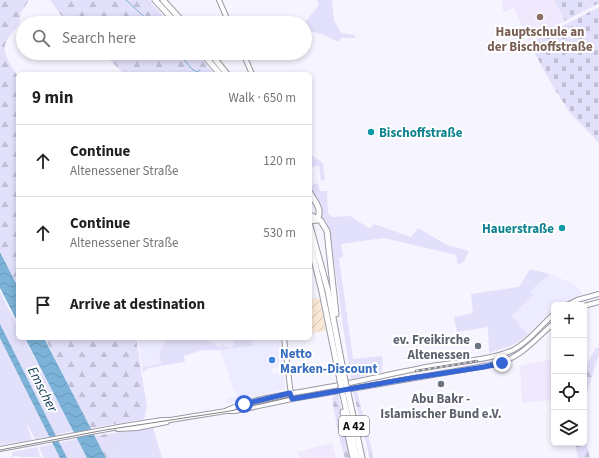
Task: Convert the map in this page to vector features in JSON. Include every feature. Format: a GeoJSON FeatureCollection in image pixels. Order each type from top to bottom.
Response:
{"type":"FeatureCollection","features":[{"type":"Feature","properties":{"kind":"highway"},"geometry":{"type":"LineString","coordinates":[[156,0],[170,16]]}},
{"type":"Feature","properties":{"kind":"highway"},"geometry":{"type":"LineString","coordinates":[[163,0],[178,16]]}},
{"type":"Feature","properties":{"kind":"highway"},"geometry":{"type":"LineString","coordinates":[[208,60],[218,72]]}},
{"type":"Feature","properties":{"kind":"highway"},"geometry":{"type":"LineString","coordinates":[[216,60],[225,72]]}},
{"type":"Feature","properties":{"kind":"highway"},"geometry":{"type":"LineString","coordinates":[[312,196],[320,210],[318,218]]}},
{"type":"Feature","properties":{"kind":"highway"},"geometry":{"type":"LineString","coordinates":[[312,216],[318,218],[324,224],[327,231],[332,283],[340,339],[339,347]]}},
{"type":"Feature","properties":{"kind":"highway"},"geometry":{"type":"LineString","coordinates":[[312,221],[318,218]]}},
{"type":"Feature","properties":{"kind":"highway","name":"A 42"},"geometry":{"type":"LineString","coordinates":[[312,233],[328,291],[339,347],[342,380]]}},
{"type":"Feature","properties":{"kind":"highway","name":"A 42"},"geometry":{"type":"LineString","coordinates":[[312,251],[342,380],[357,458]]}},
{"type":"Feature","properties":{"kind":"highway"},"geometry":{"type":"LineString","coordinates":[[345,396],[343,412],[353,458]]}},
{"type":"Feature","properties":{"kind":"highway","name":"A 42"},"geometry":{"type":"LineString","coordinates":[[345,396],[362,458]]}},
{"type":"Feature","properties":{"kind":"main road"},"geometry":{"type":"LineString","coordinates":[[219,0],[226,16]]}},
{"type":"Feature","properties":{"kind":"main road"},"geometry":{"type":"LineString","coordinates":[[246,60],[251,72]]}},
{"type":"Feature","properties":{"kind":"main road"},"geometry":{"type":"LineString","coordinates":[[574,302],[599,294]]}},
{"type":"Feature","properties":{"kind":"main road"},"geometry":{"type":"LineString","coordinates":[[587,305],[599,302]]}},
{"type":"Feature","properties":{"kind":"main road"},"geometry":{"type":"LineString","coordinates":[[226,411],[246,403],[290,393],[490,356],[512,350],[532,335],[551,317]]}},
{"type":"Feature","properties":{"kind":"main road"},"geometry":{"type":"LineString","coordinates":[[0,449],[23,446],[114,428],[126,429],[144,427],[161,424],[170,420],[226,411],[235,411],[292,399],[484,367],[497,364],[514,357],[535,342],[551,326]]}},
{"type":"Feature","properties":{"kind":"main road"},"geometry":{"type":"LineString","coordinates":[[532,335],[535,342]]}},
{"type":"Feature","properties":{"kind":"main road"},"geometry":{"type":"LineString","coordinates":[[284,340],[292,399]]}},
{"type":"Feature","properties":{"kind":"main road"},"geometry":{"type":"LineString","coordinates":[[512,350],[511,354],[514,357]]}},
{"type":"Feature","properties":{"kind":"shaded area","name":"Hauptschule an der Bischoffstraße"},"geometry":{"type":"Polygon","coordinates":[[[502,0],[554,0],[565,21],[529,41],[514,8],[503,13],[502,0]]]}},
{"type":"Feature","properties":{"kind":"shaded area"},"geometry":{"type":"Polygon","coordinates":[[[550,274],[574,284],[582,293],[581,295],[566,302],[551,302],[551,312],[527,335],[512,315],[532,295],[530,291],[550,274]]]}},
{"type":"Feature","properties":{"kind":"shaded area"},"geometry":{"type":"Polygon","coordinates":[[[319,298],[326,331],[312,333],[312,299],[319,298]]]}},
{"type":"Feature","properties":{"kind":"shaded area"},"geometry":{"type":"Polygon","coordinates":[[[137,340],[166,340],[159,352],[161,363],[142,368],[137,340]]]}},
{"type":"Feature","properties":{"kind":"shaded area"},"geometry":{"type":"Polygon","coordinates":[[[203,340],[234,340],[233,342],[280,340],[283,366],[272,368],[273,374],[283,373],[285,389],[226,404],[225,400],[236,396],[220,350],[206,351],[203,340]]]}},
{"type":"Feature","properties":{"kind":"shaded area"},"geometry":{"type":"Polygon","coordinates":[[[551,360],[551,400],[522,403],[520,367],[522,365],[551,360]]]}},
{"type":"Feature","properties":{"kind":"shaded area"},"geometry":{"type":"Polygon","coordinates":[[[332,443],[336,458],[299,458],[297,452],[332,443]]]}},
{"type":"Feature","properties":{"kind":"green space"},"geometry":{"type":"Polygon","coordinates":[[[0,0],[29,0],[20,16],[16,16],[16,28],[9,37],[5,46],[7,58],[16,74],[16,282],[0,251],[0,0]]]}},
{"type":"Feature","properties":{"kind":"green space"},"geometry":{"type":"Polygon","coordinates":[[[50,0],[149,0],[163,16],[62,16],[50,0]]]}},
{"type":"Feature","properties":{"kind":"green space"},"geometry":{"type":"Polygon","coordinates":[[[317,0],[332,0],[334,20],[341,33],[355,35],[355,38],[341,38],[338,42],[324,35],[312,32],[312,16],[310,16],[319,5],[317,0]]]}},
{"type":"Feature","properties":{"kind":"green space"},"geometry":{"type":"Polygon","coordinates":[[[554,0],[599,0],[599,3],[565,21],[554,0]]]}},
{"type":"Feature","properties":{"kind":"green space"},"geometry":{"type":"Polygon","coordinates":[[[599,7],[599,143],[570,113],[529,43],[599,7]]]}},
{"type":"Feature","properties":{"kind":"green space"},"geometry":{"type":"Polygon","coordinates":[[[110,60],[202,60],[212,72],[122,72],[110,60]]]}},
{"type":"Feature","properties":{"kind":"green space"},"geometry":{"type":"Polygon","coordinates":[[[312,155],[323,163],[325,180],[321,181],[319,166],[312,167],[312,155]]]}},
{"type":"Feature","properties":{"kind":"green space"},"geometry":{"type":"Polygon","coordinates":[[[318,183],[320,191],[327,191],[328,213],[332,217],[350,216],[369,228],[371,228],[374,224],[411,237],[418,228],[447,245],[469,251],[464,261],[458,265],[456,255],[384,238],[341,244],[343,257],[339,258],[353,359],[382,356],[382,372],[351,379],[330,229],[326,221],[322,218],[322,208],[312,191],[312,184],[318,183]]]}},
{"type":"Feature","properties":{"kind":"green space"},"geometry":{"type":"Polygon","coordinates":[[[530,269],[550,274],[530,291],[533,295],[512,315],[527,335],[515,344],[489,353],[488,327],[457,332],[454,317],[473,313],[471,294],[519,287],[530,269]]]}},
{"type":"Feature","properties":{"kind":"green space"},"geometry":{"type":"Polygon","coordinates":[[[0,292],[16,323],[16,340],[25,340],[73,431],[35,439],[26,422],[32,440],[0,445],[0,292]]]}},
{"type":"Feature","properties":{"kind":"green space"},"geometry":{"type":"Polygon","coordinates":[[[46,340],[136,340],[147,408],[144,419],[90,428],[46,340]]]}},
{"type":"Feature","properties":{"kind":"green space"},"geometry":{"type":"Polygon","coordinates":[[[166,340],[209,340],[220,348],[222,345],[232,348],[234,340],[253,341],[252,346],[220,350],[202,350],[184,356],[185,362],[149,368],[143,372],[142,368],[161,363],[159,352],[166,340]]]}},
{"type":"Feature","properties":{"kind":"green space"},"geometry":{"type":"Polygon","coordinates":[[[596,348],[599,348],[599,354],[587,392],[587,374],[587,364],[596,348]]]}},
{"type":"Feature","properties":{"kind":"green space"},"geometry":{"type":"Polygon","coordinates":[[[509,353],[511,357],[490,365],[479,366],[479,360],[509,353]]]}},
{"type":"Feature","properties":{"kind":"green space"},"geometry":{"type":"Polygon","coordinates":[[[357,391],[374,458],[370,458],[353,392],[357,391]]]}},
{"type":"Feature","properties":{"kind":"green space"},"geometry":{"type":"Polygon","coordinates":[[[336,394],[338,394],[351,458],[345,458],[339,437],[332,399],[336,394]]]}},
{"type":"Feature","properties":{"kind":"green space"},"geometry":{"type":"Polygon","coordinates":[[[153,428],[162,458],[119,458],[108,440],[107,434],[153,428]]]}},
{"type":"Feature","properties":{"kind":"green space"},"geometry":{"type":"Polygon","coordinates":[[[107,434],[108,440],[119,458],[106,458],[95,436],[107,434]]]}},
{"type":"Feature","properties":{"kind":"green space"},"geometry":{"type":"Polygon","coordinates":[[[77,439],[87,458],[44,458],[39,447],[77,439]]]}},
{"type":"Feature","properties":{"kind":"green space"},"geometry":{"type":"Polygon","coordinates":[[[576,446],[587,446],[590,458],[578,458],[576,446]]]}},
{"type":"Feature","properties":{"kind":"green space"},"geometry":{"type":"Polygon","coordinates":[[[37,447],[41,458],[15,456],[12,458],[12,452],[37,447]]]}},
{"type":"Feature","properties":{"kind":"water"},"geometry":{"type":"Polygon","coordinates":[[[0,252],[16,283],[16,319],[0,288],[0,252]]]}},
{"type":"Feature","properties":{"kind":"water"},"geometry":{"type":"Polygon","coordinates":[[[0,324],[67,458],[60,458],[0,338],[0,324]]]}},
{"type":"Feature","properties":{"kind":"water"},"geometry":{"type":"Polygon","coordinates":[[[26,340],[45,340],[106,458],[87,458],[26,340]]]}},
{"type":"Feature","properties":{"kind":"waterway"},"geometry":{"type":"LineString","coordinates":[[126,0],[143,16]]}},
{"type":"Feature","properties":{"kind":"waterway"},"geometry":{"type":"LineString","coordinates":[[184,60],[192,69],[197,72]]}},
{"type":"Feature","properties":{"kind":"tram line"},"geometry":{"type":"LineString","coordinates":[[0,450],[105,430],[230,411],[287,398],[417,375]]}},
{"type":"Feature","properties":{"kind":"railway"},"geometry":{"type":"LineString","coordinates":[[416,371],[477,361]]}},
{"type":"Feature","properties":{"kind":"place","name":"Hauptschule an der Bischoffstraße"},"geometry":{"type":"Point","coordinates":[540,17]}},
{"type":"Feature","properties":{"kind":"place","name":"Bischoffstraße"},"geometry":{"type":"Point","coordinates":[371,132]}},
{"type":"Feature","properties":{"kind":"place","name":"Hauerstraße"},"geometry":{"type":"Point","coordinates":[562,228]}},
{"type":"Feature","properties":{"kind":"place","name":"ev. Freikirche Altenessen"},"geometry":{"type":"Point","coordinates":[478,346]}},
{"type":"Feature","properties":{"kind":"place","name":"Netto Marken-Discount"},"geometry":{"type":"Point","coordinates":[272,360]}},
{"type":"Feature","properties":{"kind":"place","name":"Abu Bakr - Islamischer Bund e.V."},"geometry":{"type":"Point","coordinates":[441,384]}},
{"type":"Feature","properties":{"kind":"route"},"geometry":{"type":"LineString","coordinates":[[244,404],[290,393],[292,399],[502,363]]}},
{"type":"Feature","properties":{"kind":"water label","name":"Emscher"},"geometry":{"type":"Point","coordinates":[43,389]}}]}
